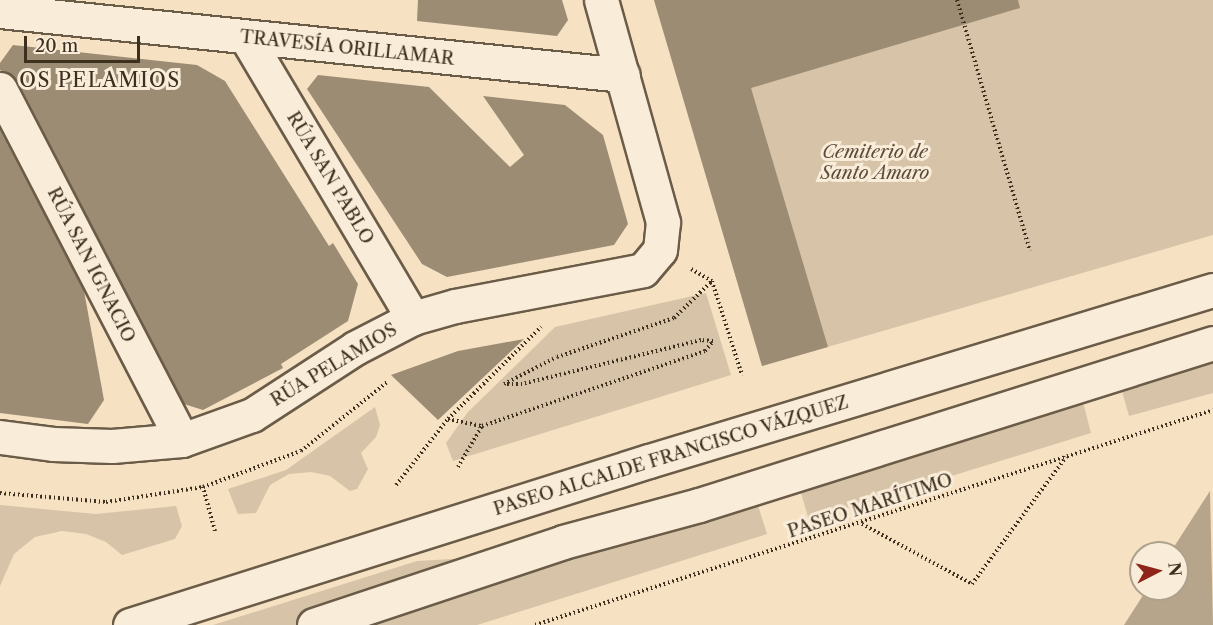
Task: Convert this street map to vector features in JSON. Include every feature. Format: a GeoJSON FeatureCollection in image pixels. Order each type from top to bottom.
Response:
{"type":"FeatureCollection","features":[{"type":"Feature","properties":{"kind":"street"},"geometry":{"type":"LineString","coordinates":[[602,0],[663,222],[660,250]]}},
{"type":"Feature","properties":{"kind":"street","name":"TRAVESÍA ORILLAMAR"},"geometry":{"type":"LineString","coordinates":[[0,10],[623,75]]}},
{"type":"Feature","properties":{"kind":"street","name":"RÚA SAN PABLO"},"geometry":{"type":"LineString","coordinates":[[246,37],[413,318]]}},
{"type":"Feature","properties":{"kind":"street","name":"RÚA SAN IGNACIO"},"geometry":{"type":"LineString","coordinates":[[0,89],[182,440]]}},
{"type":"Feature","properties":{"kind":"street","name":"RÚA PELAMIOS"},"geometry":{"type":"LineString","coordinates":[[0,437],[53,444],[112,446],[182,440],[252,415],[355,348],[413,318],[455,306],[621,277],[643,270],[660,250]]}},
{"type":"Feature","properties":{"kind":"street","name":"PASEO ALCALDE FRANCISCO VÁZQUEZ"},"geometry":{"type":"LineString","coordinates":[[130,625],[649,461],[1213,290]]}},
{"type":"Feature","properties":{"kind":"street"},"geometry":{"type":"LineString","coordinates":[[314,625],[563,542],[699,505],[1213,343]]}},
{"type":"Feature","properties":{"kind":"path"},"geometry":{"type":"LineString","coordinates":[[957,0],[1030,251]]}},
{"type":"Feature","properties":{"kind":"path"},"geometry":{"type":"LineString","coordinates":[[660,250],[712,281],[742,375]]}},
{"type":"Feature","properties":{"kind":"path"},"geometry":{"type":"LineString","coordinates":[[448,419],[482,426],[705,351],[713,341],[700,340],[522,384],[504,384],[557,357],[675,318],[712,281]]}},
{"type":"Feature","properties":{"kind":"path"},"geometry":{"type":"LineString","coordinates":[[396,486],[448,419],[547,321]]}},
{"type":"Feature","properties":{"kind":"path"},"geometry":{"type":"LineString","coordinates":[[0,493],[106,502],[203,487],[301,450],[387,382]]}},
{"type":"Feature","properties":{"kind":"path","name":"PASEO MARÍTIMO"},"geometry":{"type":"LineString","coordinates":[[535,625],[862,524],[1213,410]]}},
{"type":"Feature","properties":{"kind":"path"},"geometry":{"type":"LineString","coordinates":[[458,467],[482,426]]}},
{"type":"Feature","properties":{"kind":"path"},"geometry":{"type":"LineString","coordinates":[[862,524],[972,584],[1067,456]]}},
{"type":"Feature","properties":{"kind":"path"},"geometry":{"type":"LineString","coordinates":[[203,487],[215,531]]}},
{"type":"Feature","properties":{"kind":"green space","name":"Cemiterio de Santo Amaro"},"geometry":{"type":"Polygon","coordinates":[[[654,0],[1213,0],[1213,235],[762,366],[654,0]]]}},
{"type":"Feature","properties":{"kind":"green space"},"geometry":{"type":"Polygon","coordinates":[[[706,293],[731,375],[453,461],[446,443],[468,412],[555,327],[706,293]]]}},
{"type":"Feature","properties":{"kind":"green space"},"geometry":{"type":"Polygon","coordinates":[[[1213,363],[1213,393],[1129,416],[1122,391],[1213,363]]]}},
{"type":"Feature","properties":{"kind":"green space"},"geometry":{"type":"Polygon","coordinates":[[[1081,395],[1091,433],[809,520],[799,486],[1081,395]]]}},
{"type":"Feature","properties":{"kind":"green space"},"geometry":{"type":"Polygon","coordinates":[[[375,407],[380,425],[376,437],[361,453],[368,469],[357,489],[350,491],[330,476],[311,472],[289,474],[270,485],[256,513],[238,514],[228,489],[286,470],[375,407]]]}},
{"type":"Feature","properties":{"kind":"green space"},"geometry":{"type":"Polygon","coordinates":[[[756,499],[767,534],[477,625],[213,625],[417,561],[542,554],[756,499]]]}},
{"type":"Feature","properties":{"kind":"green space"},"geometry":{"type":"Polygon","coordinates":[[[0,505],[96,514],[176,506],[182,526],[175,539],[122,555],[106,542],[86,534],[62,531],[35,537],[14,554],[0,586],[0,505]]]}},
{"type":"Feature","properties":{"kind":"shaded area"},"geometry":{"type":"Polygon","coordinates":[[[1210,491],[1213,625],[1124,625],[1139,601],[1189,601],[1189,541],[1178,541],[1210,491]]]}},
{"type":"Feature","properties":{"kind":"building"},"geometry":{"type":"Polygon","coordinates":[[[418,0],[562,0],[568,20],[557,36],[417,21],[418,0]]]}},
{"type":"Feature","properties":{"kind":"building"},"geometry":{"type":"Polygon","coordinates":[[[654,0],[1018,0],[1020,8],[751,88],[828,347],[762,366],[654,0]]]}},
{"type":"Feature","properties":{"kind":"building"},"geometry":{"type":"Polygon","coordinates":[[[13,45],[197,65],[225,81],[329,246],[333,243],[358,284],[348,321],[281,364],[283,368],[203,410],[184,404],[17,80],[0,70],[0,63],[13,45]]]}},
{"type":"Feature","properties":{"kind":"building"},"geometry":{"type":"Polygon","coordinates":[[[318,75],[429,87],[510,167],[524,155],[483,96],[565,105],[603,135],[628,224],[614,245],[447,277],[422,264],[307,89],[318,75]]]}},
{"type":"Feature","properties":{"kind":"building"},"geometry":{"type":"Polygon","coordinates":[[[0,130],[84,291],[104,400],[88,424],[0,413],[0,130]]]}},
{"type":"Feature","properties":{"kind":"building"},"geometry":{"type":"Polygon","coordinates":[[[524,339],[438,420],[391,375],[458,351],[524,339]]]}},
{"type":"Feature","properties":{"kind":"district","name":"OS PELAMIOS"},"geometry":{"type":"Point","coordinates":[100,80]}}]}
